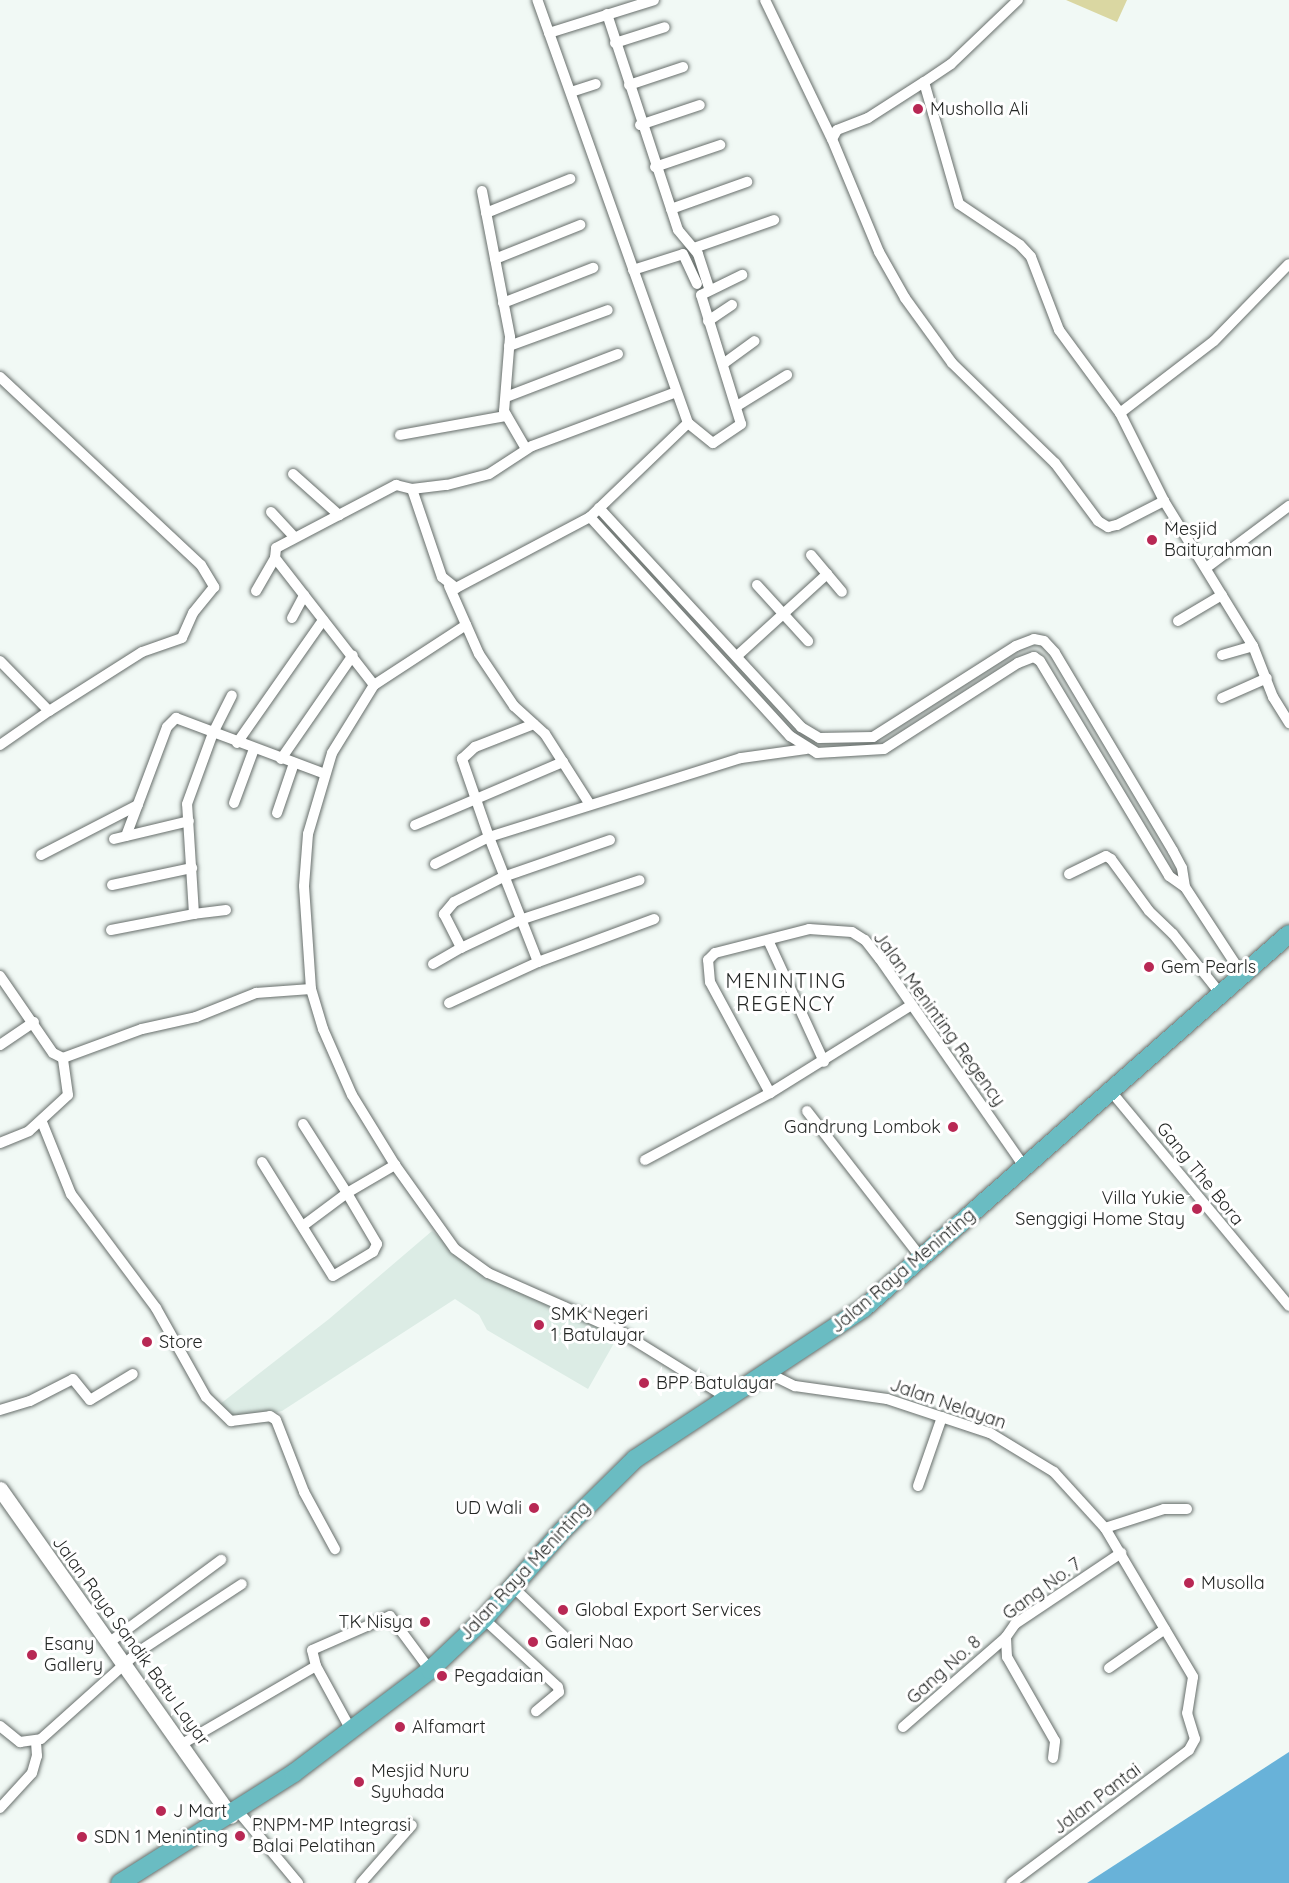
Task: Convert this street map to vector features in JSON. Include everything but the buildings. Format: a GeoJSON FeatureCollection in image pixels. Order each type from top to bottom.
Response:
{"type":"FeatureCollection","features":[{"type":"Feature","properties":{"kind":"highway","name":"Jalan Raya Meninting"},"geometry":{"type":"LineString","coordinates":[[120,1883],[181,1842],[198,1837],[235,1813],[430,1670],[514,1588],[570,1523],[634,1459],[864,1308],[922,1260],[1219,992],[1289,934]]}},
{"type":"Feature","properties":{"kind":"highway","name":"Jalan Raya Meninting"},"geometry":{"type":"LineString","coordinates":[[140,1883],[187,1850],[198,1837]]}},
{"type":"Feature","properties":{"kind":"main road","name":"Jalan Raya Sandik Batu Layar"},"geometry":{"type":"LineString","coordinates":[[1,1494],[122,1666],[235,1813]]}},
{"type":"Feature","properties":{"kind":"street"},"geometry":{"type":"LineString","coordinates":[[537,0],[571,92],[674,393],[688,423],[709,442],[719,442],[741,424],[700,295],[710,288],[742,275]]}},
{"type":"Feature","properties":{"kind":"street"},"geometry":{"type":"LineString","coordinates":[[549,33],[654,0]]}},
{"type":"Feature","properties":{"kind":"street"},"geometry":{"type":"LineString","coordinates":[[765,0],[832,139],[879,252],[920,322],[952,363],[1055,464],[1104,525],[1117,525],[1164,501]]}},
{"type":"Feature","properties":{"kind":"street"},"geometry":{"type":"LineString","coordinates":[[832,139],[837,130],[868,118],[951,64],[1018,0]]}},
{"type":"Feature","properties":{"kind":"street"},"geometry":{"type":"LineString","coordinates":[[607,15],[640,125],[681,236],[694,248],[710,288]]}},
{"type":"Feature","properties":{"kind":"street"},"geometry":{"type":"LineString","coordinates":[[615,43],[666,27]]}},
{"type":"Feature","properties":{"kind":"street"},"geometry":{"type":"LineString","coordinates":[[629,85],[683,67]]}},
{"type":"Feature","properties":{"kind":"street"},"geometry":{"type":"LineString","coordinates":[[924,82],[959,204],[1013,240],[1031,257],[1059,330],[1120,413],[1164,501],[1253,646],[1289,723]]}},
{"type":"Feature","properties":{"kind":"street"},"geometry":{"type":"LineString","coordinates":[[571,92],[596,84]]}},
{"type":"Feature","properties":{"kind":"street"},"geometry":{"type":"LineString","coordinates":[[640,125],[700,105]]}},
{"type":"Feature","properties":{"kind":"street"},"geometry":{"type":"LineString","coordinates":[[655,167],[720,145]]}},
{"type":"Feature","properties":{"kind":"street"},"geometry":{"type":"LineString","coordinates":[[486,213],[570,179]]}},
{"type":"Feature","properties":{"kind":"street"},"geometry":{"type":"LineString","coordinates":[[671,209],[747,182]]}},
{"type":"Feature","properties":{"kind":"street"},"geometry":{"type":"LineString","coordinates":[[482,191],[509,346],[506,416],[525,449]]}},
{"type":"Feature","properties":{"kind":"street"},"geometry":{"type":"LineString","coordinates":[[694,248],[774,220]]}},
{"type":"Feature","properties":{"kind":"street"},"geometry":{"type":"LineString","coordinates":[[495,259],[580,225]]}},
{"type":"Feature","properties":{"kind":"street"},"geometry":{"type":"LineString","coordinates":[[633,270],[683,254],[698,284]]}},
{"type":"Feature","properties":{"kind":"street"},"geometry":{"type":"LineString","coordinates":[[1120,413],[1214,340],[1289,264]]}},
{"type":"Feature","properties":{"kind":"street"},"geometry":{"type":"LineString","coordinates":[[503,303],[593,268]]}},
{"type":"Feature","properties":{"kind":"street"},"geometry":{"type":"LineString","coordinates":[[708,321],[732,305]]}},
{"type":"Feature","properties":{"kind":"street"},"geometry":{"type":"LineString","coordinates":[[509,346],[608,310]]}},
{"type":"Feature","properties":{"kind":"street"},"geometry":{"type":"LineString","coordinates":[[723,364],[755,341]]}},
{"type":"Feature","properties":{"kind":"street"},"geometry":{"type":"LineString","coordinates":[[506,397],[618,354]]}},
{"type":"Feature","properties":{"kind":"street"},"geometry":{"type":"LineString","coordinates":[[737,406],[787,375]]}},
{"type":"Feature","properties":{"kind":"street"},"geometry":{"type":"LineString","coordinates":[[0,377],[201,565],[214,587],[193,613],[183,638],[149,648],[48,711],[0,745]]}},
{"type":"Feature","properties":{"kind":"street"},"geometry":{"type":"LineString","coordinates":[[256,591],[275,558],[276,548],[396,485],[412,489],[489,474],[525,449],[674,393]]}},
{"type":"Feature","properties":{"kind":"street"},"geometry":{"type":"LineString","coordinates":[[400,435],[506,416]]}},
{"type":"Feature","properties":{"kind":"street"},"geometry":{"type":"LineString","coordinates":[[449,586],[461,585],[590,517],[688,423]]}},
{"type":"Feature","properties":{"kind":"street"},"geometry":{"type":"LineString","coordinates":[[293,474],[339,515]]}},
{"type":"Feature","properties":{"kind":"street"},"geometry":{"type":"LineString","coordinates":[[412,489],[442,578],[449,586],[479,654],[514,706],[534,724],[563,762],[589,803]]}},
{"type":"Feature","properties":{"kind":"street"},"geometry":{"type":"LineString","coordinates":[[1206,568],[1289,507]]}},
{"type":"Feature","properties":{"kind":"street"},"geometry":{"type":"LineString","coordinates":[[599,508],[805,731],[819,738],[873,737],[927,706],[1016,646],[1034,639],[1044,641],[1055,653],[1178,860],[1185,887],[1242,974]]}},
{"type":"Feature","properties":{"kind":"street"},"geometry":{"type":"LineString","coordinates":[[271,512],[294,537]]}},
{"type":"Feature","properties":{"kind":"street"},"geometry":{"type":"LineString","coordinates":[[590,517],[757,701],[807,749],[817,753],[884,749],[1034,657],[1040,661],[1169,876],[1185,887]]}},
{"type":"Feature","properties":{"kind":"street"},"geometry":{"type":"LineString","coordinates":[[812,555],[842,591]]}},
{"type":"Feature","properties":{"kind":"street"},"geometry":{"type":"LineString","coordinates":[[275,558],[374,685]]}},
{"type":"Feature","properties":{"kind":"street"},"geometry":{"type":"LineString","coordinates":[[737,656],[827,574]]}},
{"type":"Feature","properties":{"kind":"street"},"geometry":{"type":"LineString","coordinates":[[662,594],[671,585]]}},
{"type":"Feature","properties":{"kind":"street"},"geometry":{"type":"LineString","coordinates":[[758,585],[808,641]]}},
{"type":"Feature","properties":{"kind":"street"},"geometry":{"type":"LineString","coordinates":[[292,618],[304,595]]}},
{"type":"Feature","properties":{"kind":"street"},"geometry":{"type":"LineString","coordinates":[[1178,621],[1222,595]]}},
{"type":"Feature","properties":{"kind":"street"},"geometry":{"type":"LineString","coordinates":[[237,742],[323,620]]}},
{"type":"Feature","properties":{"kind":"street"},"geometry":{"type":"LineString","coordinates":[[466,625],[374,685],[341,735],[325,774],[308,834],[305,864],[311,989],[342,1073],[395,1165],[445,1237],[474,1265],[621,1332],[726,1397]]}},
{"type":"Feature","properties":{"kind":"street"},"geometry":{"type":"LineString","coordinates":[[1222,655],[1253,646]]}},
{"type":"Feature","properties":{"kind":"street"},"geometry":{"type":"LineString","coordinates":[[281,759],[352,655]]}},
{"type":"Feature","properties":{"kind":"street"},"geometry":{"type":"LineString","coordinates":[[0,661],[48,711]]}},
{"type":"Feature","properties":{"kind":"street"},"geometry":{"type":"LineString","coordinates":[[1222,698],[1267,678]]}},
{"type":"Feature","properties":{"kind":"street"},"geometry":{"type":"LineString","coordinates":[[757,701],[768,690]]}},
{"type":"Feature","properties":{"kind":"street"},"geometry":{"type":"LineString","coordinates":[[194,914],[188,796],[213,733],[232,695]]}},
{"type":"Feature","properties":{"kind":"street"},"geometry":{"type":"LineString","coordinates":[[927,706],[934,717]]}},
{"type":"Feature","properties":{"kind":"street"},"geometry":{"type":"LineString","coordinates":[[126,836],[171,720],[176,718],[325,774]]}},
{"type":"Feature","properties":{"kind":"street"},"geometry":{"type":"LineString","coordinates":[[534,724],[475,747],[462,759],[503,877],[538,962]]}},
{"type":"Feature","properties":{"kind":"street"},"geometry":{"type":"LineString","coordinates":[[1098,757],[1111,748]]}},
{"type":"Feature","properties":{"kind":"street"},"geometry":{"type":"LineString","coordinates":[[234,803],[254,749]]}},
{"type":"Feature","properties":{"kind":"street"},"geometry":{"type":"LineString","coordinates":[[435,864],[489,837],[589,803],[741,758],[807,749]]}},
{"type":"Feature","properties":{"kind":"street"},"geometry":{"type":"LineString","coordinates":[[415,825],[563,762]]}},
{"type":"Feature","properties":{"kind":"street"},"geometry":{"type":"LineString","coordinates":[[277,813],[294,763]]}},
{"type":"Feature","properties":{"kind":"street"},"geometry":{"type":"LineString","coordinates":[[41,855],[138,805]]}},
{"type":"Feature","properties":{"kind":"street"},"geometry":{"type":"LineString","coordinates":[[114,839],[189,821]]}},
{"type":"Feature","properties":{"kind":"street"},"geometry":{"type":"LineString","coordinates":[[461,948],[444,914],[454,902],[503,877],[610,840]]}},
{"type":"Feature","properties":{"kind":"street"},"geometry":{"type":"LineString","coordinates":[[1069,874],[1106,856],[1111,859],[1149,911],[1173,934],[1219,992]]}},
{"type":"Feature","properties":{"kind":"street"},"geometry":{"type":"LineString","coordinates":[[1164,867],[1178,860]]}},
{"type":"Feature","properties":{"kind":"street"},"geometry":{"type":"LineString","coordinates":[[112,885],[192,868]]}},
{"type":"Feature","properties":{"kind":"street"},"geometry":{"type":"LineString","coordinates":[[433,964],[520,920],[640,880]]}},
{"type":"Feature","properties":{"kind":"street"},"geometry":{"type":"LineString","coordinates":[[111,930],[226,910]]}},
{"type":"Feature","properties":{"kind":"street"},"geometry":{"type":"LineString","coordinates":[[449,1003],[538,962],[654,919]]}},
{"type":"Feature","properties":{"kind":"street","name":"Jalan Meninting Regency"},"geometry":{"type":"LineString","coordinates":[[770,1093],[744,1049],[708,971],[708,960],[715,953],[809,929],[852,932],[865,940],[1024,1166]]}},
{"type":"Feature","properties":{"kind":"street"},"geometry":{"type":"LineString","coordinates":[[768,940],[824,1062]]}},
{"type":"Feature","properties":{"kind":"street"},"geometry":{"type":"LineString","coordinates":[[0,976],[34,1022],[53,1053],[63,1058],[142,1029],[196,1017],[256,993],[311,989]]}},
{"type":"Feature","properties":{"kind":"street"},"geometry":{"type":"LineString","coordinates":[[645,1160],[824,1062],[910,1006]]}},
{"type":"Feature","properties":{"kind":"street"},"geometry":{"type":"LineString","coordinates":[[0,1045],[34,1022]]}},
{"type":"Feature","properties":{"kind":"street"},"geometry":{"type":"LineString","coordinates":[[0,1143],[42,1122],[68,1095],[63,1058]]}},
{"type":"Feature","properties":{"kind":"street","name":"Gang The Bora"},"geometry":{"type":"LineString","coordinates":[[1109,1089],[1289,1306]]}},
{"type":"Feature","properties":{"kind":"street"},"geometry":{"type":"LineString","coordinates":[[807,1111],[922,1260]]}},
{"type":"Feature","properties":{"kind":"street"},"geometry":{"type":"LineString","coordinates":[[42,1122],[71,1194],[162,1316],[206,1397],[231,1420],[270,1416],[276,1420],[299,1482],[335,1550]]}},
{"type":"Feature","properties":{"kind":"street"},"geometry":{"type":"LineString","coordinates":[[262,1162],[304,1226],[333,1276],[373,1252],[377,1244],[303,1124]]}},
{"type":"Feature","properties":{"kind":"street"},"geometry":{"type":"LineString","coordinates":[[304,1226],[347,1193],[395,1165]]}},
{"type":"Feature","properties":{"kind":"street","name":"Jalan Nelayan"},"geometry":{"type":"LineString","coordinates":[[768,1373],[795,1386],[887,1399],[990,1433],[1023,1450],[1054,1472],[1105,1528],[1193,1677],[1187,1713],[1195,1736]]}},
{"type":"Feature","properties":{"kind":"street"},"geometry":{"type":"LineString","coordinates":[[0,1410],[30,1401],[73,1379],[90,1400],[133,1374]]}},
{"type":"Feature","properties":{"kind":"street"},"geometry":{"type":"LineString","coordinates":[[918,1486],[942,1417]]}},
{"type":"Feature","properties":{"kind":"street"},"geometry":{"type":"LineString","coordinates":[[1105,1528],[1164,1509],[1187,1509]]}},
{"type":"Feature","properties":{"kind":"street","name":"Gang No. 7"},"geometry":{"type":"LineString","coordinates":[[1053,1758],[1055,1741],[1007,1657],[1006,1636],[1015,1624],[1121,1553]]}},
{"type":"Feature","properties":{"kind":"street"},"geometry":{"type":"LineString","coordinates":[[107,1644],[221,1560]]}},
{"type":"Feature","properties":{"kind":"street"},"geometry":{"type":"LineString","coordinates":[[0,1726],[16,1740],[36,1741],[122,1666],[242,1584]]}},
{"type":"Feature","properties":{"kind":"street"},"geometry":{"type":"LineString","coordinates":[[514,1588],[564,1636]]}},
{"type":"Feature","properties":{"kind":"street"},"geometry":{"type":"LineString","coordinates":[[351,1730],[309,1653],[323,1644],[390,1616],[430,1670]]}},
{"type":"Feature","properties":{"kind":"street"},"geometry":{"type":"LineString","coordinates":[[484,1619],[558,1687],[559,1692],[536,1711]]}},
{"type":"Feature","properties":{"kind":"street"},"geometry":{"type":"LineString","coordinates":[[1109,1668],[1165,1629]]}},
{"type":"Feature","properties":{"kind":"street","name":"Gang No. 8"},"geometry":{"type":"LineString","coordinates":[[903,1727],[1006,1636]]}},
{"type":"Feature","properties":{"kind":"street"},"geometry":{"type":"LineString","coordinates":[[182,1744],[316,1666]]}},
{"type":"Feature","properties":{"kind":"street","name":"Jalan Pantai"},"geometry":{"type":"LineString","coordinates":[[1011,1883],[1189,1750],[1195,1736]]}},
{"type":"Feature","properties":{"kind":"street"},"geometry":{"type":"LineString","coordinates":[[0,1808],[32,1773],[37,1756],[36,1741]]}},
{"type":"Feature","properties":{"kind":"street"},"geometry":{"type":"LineString","coordinates":[[235,1813],[298,1883]]}},
{"type":"Feature","properties":{"kind":"street"},"geometry":{"type":"LineString","coordinates":[[361,1883],[412,1825]]}},
{"type":"Feature","properties":{"kind":"shaded area"},"geometry":{"type":"Polygon","coordinates":[[[1066,0],[1127,0],[1117,22],[1066,0]]]}},
{"type":"Feature","properties":{"kind":"shaded area","name":"SMK Negeri 1 Batulayar"},"geometry":{"type":"Polygon","coordinates":[[[432,1231],[479,1272],[618,1336],[588,1389],[487,1330],[479,1315],[455,1299],[282,1411],[228,1422],[215,1408],[329,1319],[432,1231]]]}},
{"type":"Feature","properties":{"kind":"water"},"geometry":{"type":"Polygon","coordinates":[[[1289,1752],[1289,1883],[1087,1883],[1289,1752]]]}},
{"type":"Feature","properties":{"kind":"place","name":"Musholla Ali"},"geometry":{"type":"Point","coordinates":[918,109]}},
{"type":"Feature","properties":{"kind":"place","name":"Mesjid Baiturahman"},"geometry":{"type":"Point","coordinates":[1152,540]}},
{"type":"Feature","properties":{"kind":"place","name":"Gem Pearls"},"geometry":{"type":"Point","coordinates":[1149,967]}},
{"type":"Feature","properties":{"kind":"place","name":"Gandrung Lombok"},"geometry":{"type":"Point","coordinates":[953,1127]}},
{"type":"Feature","properties":{"kind":"place","name":"Villa Yukie Senggigi Home Stay"},"geometry":{"type":"Point","coordinates":[1197,1209]}},
{"type":"Feature","properties":{"kind":"place","name":"SMK Negeri 1 Batulayar"},"geometry":{"type":"Point","coordinates":[539,1325]}},
{"type":"Feature","properties":{"kind":"place","name":"Store"},"geometry":{"type":"Point","coordinates":[147,1342]}},
{"type":"Feature","properties":{"kind":"place","name":"BPP Batulayar"},"geometry":{"type":"Point","coordinates":[644,1383]}},
{"type":"Feature","properties":{"kind":"place","name":"UD Wali"},"geometry":{"type":"Point","coordinates":[534,1508]}},
{"type":"Feature","properties":{"kind":"place","name":"Musolla"},"geometry":{"type":"Point","coordinates":[1189,1583]}},
{"type":"Feature","properties":{"kind":"place","name":"Global Export Services"},"geometry":{"type":"Point","coordinates":[563,1610]}},
{"type":"Feature","properties":{"kind":"place","name":"TK Nisya"},"geometry":{"type":"Point","coordinates":[425,1622]}},
{"type":"Feature","properties":{"kind":"place","name":"Galeri Nao"},"geometry":{"type":"Point","coordinates":[533,1642]}},
{"type":"Feature","properties":{"kind":"place","name":"Esany Gallery"},"geometry":{"type":"Point","coordinates":[32,1655]}},
{"type":"Feature","properties":{"kind":"place","name":"Pegadaian"},"geometry":{"type":"Point","coordinates":[442,1676]}},
{"type":"Feature","properties":{"kind":"place","name":"Alfamart"},"geometry":{"type":"Point","coordinates":[400,1727]}},
{"type":"Feature","properties":{"kind":"place","name":"Mesjid Nuru Syuhada"},"geometry":{"type":"Point","coordinates":[359,1782]}},
{"type":"Feature","properties":{"kind":"place","name":"J Mart"},"geometry":{"type":"Point","coordinates":[161,1811]}},
{"type":"Feature","properties":{"kind":"place","name":"PNPM-MP Integrasi Balai Pelatihan"},"geometry":{"type":"Point","coordinates":[240,1836]}},
{"type":"Feature","properties":{"kind":"place","name":"SDN 1 Meninting"},"geometry":{"type":"Point","coordinates":[82,1837]}},
{"type":"Feature","properties":{"kind":"district","name":"MENINTING REGENCY"},"geometry":{"type":"Point","coordinates":[786,992]}}]}
